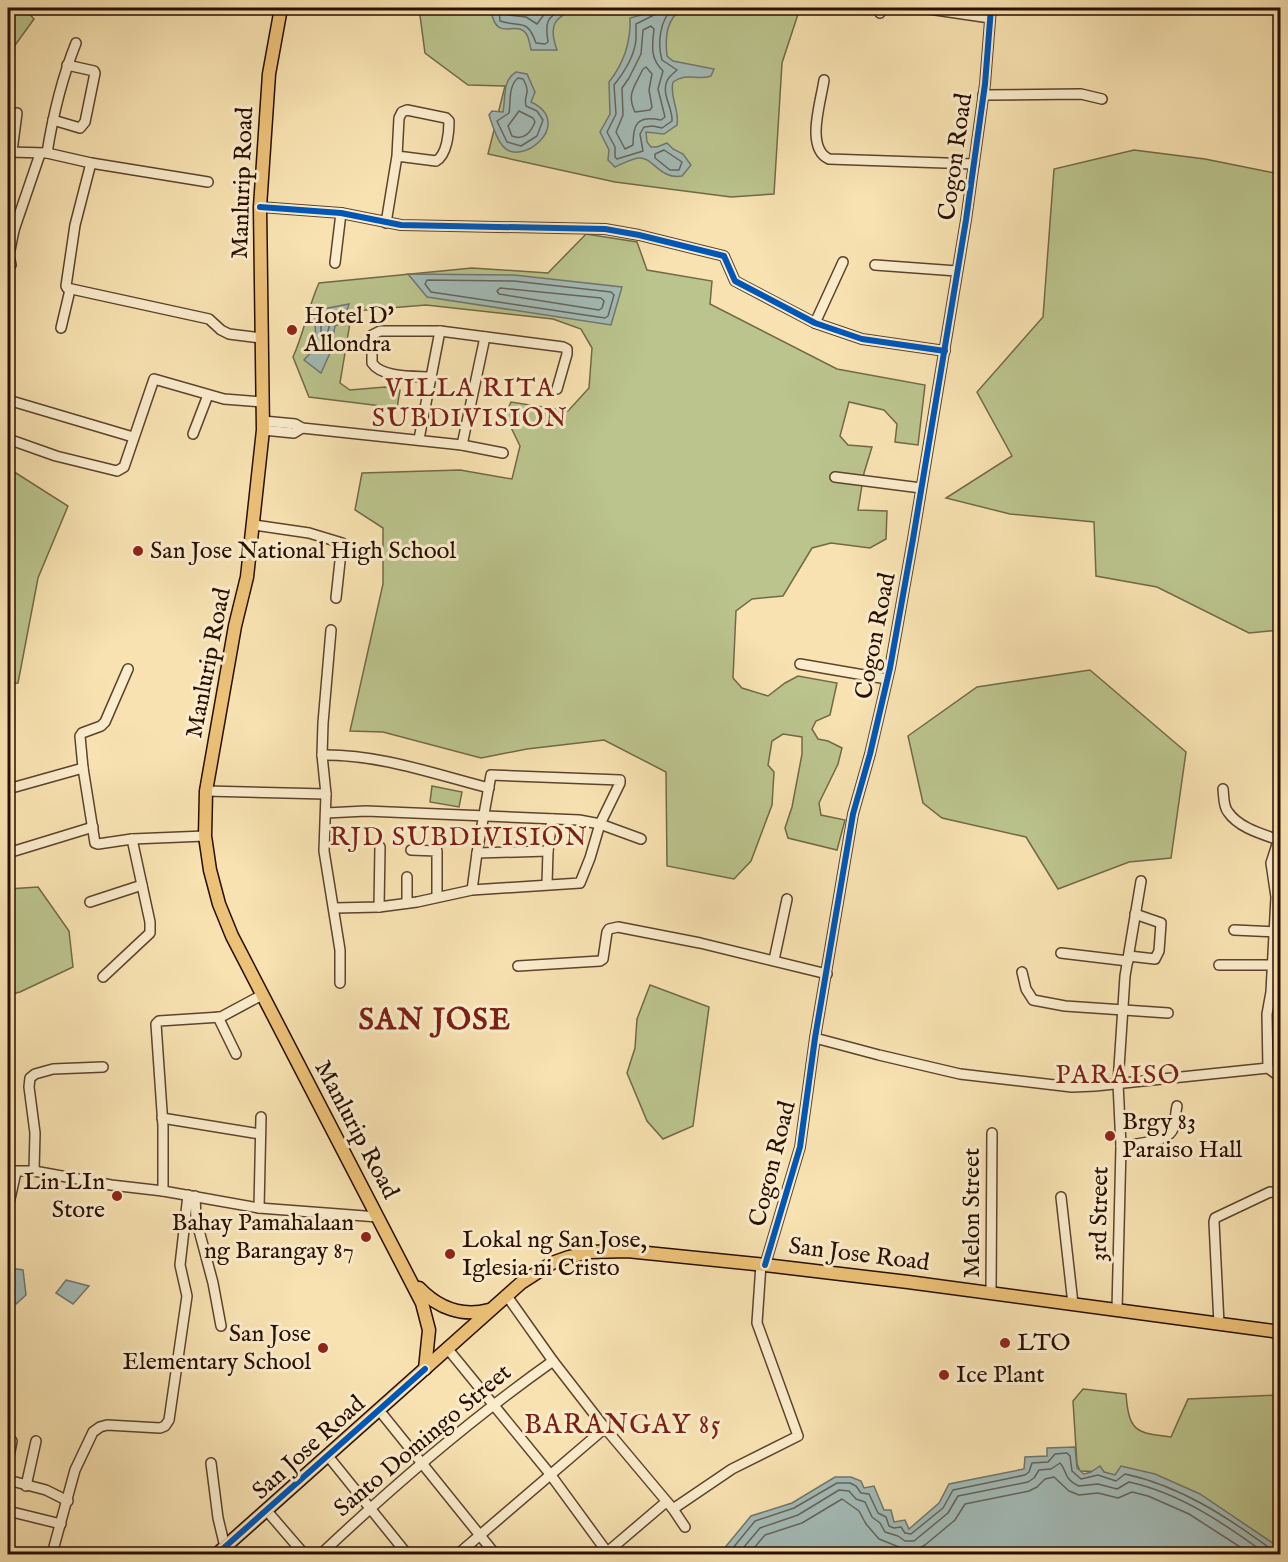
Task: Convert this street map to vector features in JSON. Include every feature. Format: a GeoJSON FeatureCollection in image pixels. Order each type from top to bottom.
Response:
{"type":"FeatureCollection","features":[{"type":"Feature","properties":{"kind":"main road","name":"Manlurip Road"},"geometry":{"type":"LineString","coordinates":[[281,8],[269,74],[260,207],[263,426],[254,525],[247,577],[235,626],[206,791],[205,836],[210,870],[219,904],[232,936],[422,1303],[428,1323],[429,1340],[425,1369]]}},
{"type":"Feature","properties":{"kind":"main road","name":"San Jose Road"},"geometry":{"type":"LineString","coordinates":[[221,1551],[522,1283],[552,1263],[590,1252],[627,1251],[763,1264],[1281,1332]]}},
{"type":"Feature","properties":{"kind":"main road","name":"Manlurip Road"},"geometry":{"type":"LineString","coordinates":[[411,1281],[427,1297],[450,1310],[469,1313],[491,1309]]}},
{"type":"Feature","properties":{"kind":"street"},"geometry":{"type":"LineString","coordinates":[[922,8],[990,18]]}},
{"type":"Feature","properties":{"kind":"street","name":"Cogon Road"},"geometry":{"type":"LineString","coordinates":[[669,1506],[732,1469],[797,1438],[799,1434],[757,1323],[763,1264],[800,1147],[815,1038],[853,814],[887,680],[945,351],[974,164],[991,8]]}},
{"type":"Feature","properties":{"kind":"street"},"geometry":{"type":"LineString","coordinates":[[11,265],[9,255],[11,230],[43,153],[67,65],[76,43]]}},
{"type":"Feature","properties":{"kind":"street"},"geometry":{"type":"LineString","coordinates":[[53,120],[80,128],[85,122],[95,73],[67,65]]}},
{"type":"Feature","properties":{"kind":"street"},"geometry":{"type":"LineString","coordinates":[[824,80],[816,135],[816,145],[822,156],[829,159],[974,164]]}},
{"type":"Feature","properties":{"kind":"street"},"geometry":{"type":"LineString","coordinates":[[983,95],[1081,94],[1102,99]]}},
{"type":"Feature","properties":{"kind":"street"},"geometry":{"type":"LineString","coordinates":[[386,224],[397,156],[399,118],[402,112],[407,110],[446,118],[449,121],[441,159],[397,156]]}},
{"type":"Feature","properties":{"kind":"street"},"geometry":{"type":"LineString","coordinates":[[17,113],[10,151],[43,153],[208,182]]}},
{"type":"Feature","properties":{"kind":"street"},"geometry":{"type":"LineString","coordinates":[[91,163],[75,225],[66,286],[70,290],[209,320],[229,334],[261,338]]}},
{"type":"Feature","properties":{"kind":"street"},"geometry":{"type":"LineString","coordinates":[[260,207],[341,213],[386,224],[510,228],[562,227],[616,231],[724,256],[732,276],[741,286],[815,324],[862,339],[945,351]]}},
{"type":"Feature","properties":{"kind":"street"},"geometry":{"type":"LineString","coordinates":[[335,263],[341,213]]}},
{"type":"Feature","properties":{"kind":"street"},"geometry":{"type":"LineString","coordinates":[[815,324],[843,262]]}},
{"type":"Feature","properties":{"kind":"street"},"geometry":{"type":"LineString","coordinates":[[875,265],[957,272]]}},
{"type":"Feature","properties":{"kind":"street"},"geometry":{"type":"LineString","coordinates":[[61,328],[70,290]]}},
{"type":"Feature","properties":{"kind":"street"},"geometry":{"type":"LineString","coordinates":[[431,378],[388,373],[374,366],[372,363],[372,335],[380,331],[440,331],[563,347],[567,349],[567,354],[557,389]]}},
{"type":"Feature","properties":{"kind":"street"},"geometry":{"type":"LineString","coordinates":[[419,439],[440,331]]}},
{"type":"Feature","properties":{"kind":"street"},"geometry":{"type":"LineString","coordinates":[[462,445],[485,337]]}},
{"type":"Feature","properties":{"kind":"street"},"geometry":{"type":"LineString","coordinates":[[8,439],[56,456],[117,471],[124,467],[154,379],[224,399],[262,402]]}},
{"type":"Feature","properties":{"kind":"street"},"geometry":{"type":"LineString","coordinates":[[193,434],[208,395]]}},
{"type":"Feature","properties":{"kind":"street"},"geometry":{"type":"LineString","coordinates":[[8,400],[133,437]]}},
{"type":"Feature","properties":{"kind":"street"},"geometry":{"type":"LineString","coordinates":[[263,426],[295,424],[302,428],[419,439],[503,453]]}},
{"type":"Feature","properties":{"kind":"street"},"geometry":{"type":"LineString","coordinates":[[835,477],[921,488]]}},
{"type":"Feature","properties":{"kind":"street"},"geometry":{"type":"LineString","coordinates":[[254,525],[309,533],[342,543],[336,598]]}},
{"type":"Feature","properties":{"kind":"street"},"geometry":{"type":"LineString","coordinates":[[331,630],[322,755],[326,794],[324,851],[340,950],[340,983]]}},
{"type":"Feature","properties":{"kind":"street"},"geometry":{"type":"LineString","coordinates":[[800,664],[887,680]]}},
{"type":"Feature","properties":{"kind":"street"},"geometry":{"type":"LineString","coordinates":[[128,669],[105,722],[80,734],[95,843],[205,836]]}},
{"type":"Feature","properties":{"kind":"street"},"geometry":{"type":"LineString","coordinates":[[322,755],[346,754],[382,760],[489,788]]}},
{"type":"Feature","properties":{"kind":"street"},"geometry":{"type":"LineString","coordinates":[[8,789],[83,768]]}},
{"type":"Feature","properties":{"kind":"street"},"geometry":{"type":"LineString","coordinates":[[334,908],[379,907],[472,890],[547,884],[576,885],[582,881],[600,824],[620,780],[493,774],[472,890]]}},
{"type":"Feature","properties":{"kind":"street"},"geometry":{"type":"LineString","coordinates":[[1223,789],[1225,806],[1233,818],[1259,833],[1280,838],[1271,863],[1278,898],[1277,932],[1267,1014],[1268,1068]]}},
{"type":"Feature","properties":{"kind":"street"},"geometry":{"type":"LineString","coordinates":[[206,791],[326,794]]}},
{"type":"Feature","properties":{"kind":"street"},"geometry":{"type":"LineString","coordinates":[[326,813],[366,811],[579,820],[600,824],[641,839]]}},
{"type":"Feature","properties":{"kind":"street"},"geometry":{"type":"LineString","coordinates":[[547,884],[552,819]]}},
{"type":"Feature","properties":{"kind":"street"},"geometry":{"type":"LineString","coordinates":[[8,853],[93,827]]}},
{"type":"Feature","properties":{"kind":"street"},"geometry":{"type":"LineString","coordinates":[[103,977],[150,933],[150,922],[132,839]]}},
{"type":"Feature","properties":{"kind":"street"},"geometry":{"type":"LineString","coordinates":[[379,907],[380,848]]}},
{"type":"Feature","properties":{"kind":"street"},"geometry":{"type":"LineString","coordinates":[[411,850],[437,851],[437,897]]}},
{"type":"Feature","properties":{"kind":"street"},"geometry":{"type":"LineString","coordinates":[[477,853],[548,851]]}},
{"type":"Feature","properties":{"kind":"street"},"geometry":{"type":"LineString","coordinates":[[407,877],[407,903]]}},
{"type":"Feature","properties":{"kind":"street","name":"3rd Street"},"geometry":{"type":"LineString","coordinates":[[1117,1310],[1121,1146],[1118,1083],[1125,976],[1141,881]]}},
{"type":"Feature","properties":{"kind":"street"},"geometry":{"type":"LineString","coordinates":[[90,902],[142,885]]}},
{"type":"Feature","properties":{"kind":"street"},"geometry":{"type":"LineString","coordinates":[[774,960],[787,899]]}},
{"type":"Feature","properties":{"kind":"street"},"geometry":{"type":"LineString","coordinates":[[1062,953],[1155,959],[1159,951],[1161,923],[1135,914]]}},
{"type":"Feature","properties":{"kind":"street"},"geometry":{"type":"LineString","coordinates":[[518,966],[600,961],[603,959],[607,932],[609,929],[618,927],[774,960],[827,974]]}},
{"type":"Feature","properties":{"kind":"street"},"geometry":{"type":"LineString","coordinates":[[1234,930],[1277,932]]}},
{"type":"Feature","properties":{"kind":"street"},"geometry":{"type":"LineString","coordinates":[[1219,965],[1272,965]]}},
{"type":"Feature","properties":{"kind":"street"},"geometry":{"type":"LineString","coordinates":[[1022,972],[1026,989],[1033,1000],[1065,1006],[1168,1013]]}},
{"type":"Feature","properties":{"kind":"street"},"geometry":{"type":"LineString","coordinates":[[163,1191],[162,1118],[156,1024],[218,1017],[262,995]]}},
{"type":"Feature","properties":{"kind":"street"},"geometry":{"type":"LineString","coordinates":[[218,1017],[236,1054]]}},
{"type":"Feature","properties":{"kind":"street"},"geometry":{"type":"LineString","coordinates":[[815,1038],[960,1074],[1072,1087],[1268,1068],[1281,1077]]}},
{"type":"Feature","properties":{"kind":"street"},"geometry":{"type":"LineString","coordinates":[[34,1172],[35,1134],[30,1078],[34,1074],[52,1069],[103,1067]]}},
{"type":"Feature","properties":{"kind":"street"},"geometry":{"type":"LineString","coordinates":[[1121,1146],[1154,1141],[1168,1135],[1173,1127],[1177,1106]]}},
{"type":"Feature","properties":{"kind":"street"},"geometry":{"type":"LineString","coordinates":[[259,1208],[261,1117]]}},
{"type":"Feature","properties":{"kind":"street"},"geometry":{"type":"LineString","coordinates":[[162,1118],[260,1134]]}},
{"type":"Feature","properties":{"kind":"street","name":"Melon Street"},"geometry":{"type":"LineString","coordinates":[[991,1293],[992,1133]]}},
{"type":"Feature","properties":{"kind":"street"},"geometry":{"type":"LineString","coordinates":[[8,1208],[12,1171],[34,1172],[163,1191],[259,1208],[378,1217]]}},
{"type":"Feature","properties":{"kind":"street"},"geometry":{"type":"LineString","coordinates":[[1219,1324],[1215,1218],[1270,1192],[1281,1193]]}},
{"type":"Feature","properties":{"kind":"street"},"geometry":{"type":"LineString","coordinates":[[191,1196],[213,1283],[221,1326]]}},
{"type":"Feature","properties":{"kind":"street"},"geometry":{"type":"LineString","coordinates":[[52,1554],[75,1470],[93,1432],[107,1425],[160,1428],[165,1426],[169,1420],[187,1296],[180,1265],[191,1196]]}},
{"type":"Feature","properties":{"kind":"street"},"geometry":{"type":"LineString","coordinates":[[1061,1197],[1073,1304]]}},
{"type":"Feature","properties":{"kind":"street"},"geometry":{"type":"LineString","coordinates":[[507,1296],[553,1361],[685,1527]]}},
{"type":"Feature","properties":{"kind":"street"},"geometry":{"type":"LineString","coordinates":[[447,1348],[550,1474],[606,1553],[669,1506]]}},
{"type":"Feature","properties":{"kind":"street","name":"Santo Domingo Street"},"geometry":{"type":"LineString","coordinates":[[321,1554],[370,1508],[492,1404],[553,1361]]}},
{"type":"Feature","properties":{"kind":"street"},"geometry":{"type":"LineString","coordinates":[[379,1410],[495,1554]]}},
{"type":"Feature","properties":{"kind":"street"},"geometry":{"type":"LineString","coordinates":[[458,1554],[605,1428]]}},
{"type":"Feature","properties":{"kind":"street"},"geometry":{"type":"LineString","coordinates":[[8,1462],[12,1441]]}},
{"type":"Feature","properties":{"kind":"street"},"geometry":{"type":"LineString","coordinates":[[26,1486],[36,1442]]}},
{"type":"Feature","properties":{"kind":"street"},"geometry":{"type":"LineString","coordinates":[[328,1456],[407,1554]]}},
{"type":"Feature","properties":{"kind":"street"},"geometry":{"type":"LineString","coordinates":[[211,1462],[221,1551]]}},
{"type":"Feature","properties":{"kind":"street"},"geometry":{"type":"LineString","coordinates":[[8,1480],[46,1490],[68,1501]]}},
{"type":"Feature","properties":{"kind":"street"},"geometry":{"type":"LineString","coordinates":[[8,1511],[61,1524]]}},
{"type":"Feature","properties":{"kind":"street"},"geometry":{"type":"LineString","coordinates":[[267,1511],[304,1554]]}},
{"type":"Feature","properties":{"kind":"green space"},"geometry":{"type":"Polygon","coordinates":[[[8,8],[24,8],[34,19],[8,55],[8,8]]]}},
{"type":"Feature","properties":{"kind":"green space"},"geometry":{"type":"Polygon","coordinates":[[[419,8],[800,8],[782,63],[774,194],[731,197],[615,182],[488,154],[505,86],[468,85],[425,53],[419,8]]]}},
{"type":"Feature","properties":{"kind":"green space"},"geometry":{"type":"Polygon","coordinates":[[[1134,150],[1205,159],[1280,174],[1280,630],[1249,633],[1157,587],[1096,576],[1094,522],[1010,514],[946,498],[1012,456],[977,392],[1043,317],[1054,169],[1134,150]]]}},
{"type":"Feature","properties":{"kind":"green space"},"geometry":{"type":"Polygon","coordinates":[[[586,234],[637,242],[647,270],[712,281],[710,304],[837,369],[925,385],[918,445],[895,442],[897,424],[884,410],[849,402],[840,436],[848,445],[872,447],[864,473],[858,510],[887,511],[886,539],[870,548],[831,543],[812,548],[783,596],[752,599],[736,611],[733,678],[742,688],[768,696],[798,676],[837,683],[830,715],[816,721],[812,729],[818,739],[842,748],[838,764],[819,803],[821,815],[845,820],[837,850],[788,838],[785,828],[792,807],[802,754],[802,737],[783,734],[772,741],[768,765],[774,772],[772,805],[751,861],[734,879],[667,866],[666,772],[604,740],[527,749],[481,758],[383,732],[350,731],[383,584],[383,528],[355,510],[362,473],[460,470],[512,479],[520,446],[505,415],[511,402],[568,411],[589,388],[592,348],[581,329],[553,319],[426,305],[365,310],[351,317],[340,383],[350,390],[385,387],[400,390],[397,408],[309,397],[293,357],[319,283],[472,268],[548,273],[586,234]]]}},
{"type":"Feature","properties":{"kind":"green space"},"geometry":{"type":"Polygon","coordinates":[[[8,468],[68,506],[38,578],[18,683],[8,684],[8,468]]]}},
{"type":"Feature","properties":{"kind":"green space"},"geometry":{"type":"Polygon","coordinates":[[[1090,670],[1186,752],[1171,858],[1129,862],[1058,889],[1026,837],[942,818],[923,803],[908,736],[977,687],[1090,670]]]}},
{"type":"Feature","properties":{"kind":"green space"},"geometry":{"type":"Polygon","coordinates":[[[432,786],[462,792],[459,807],[430,802],[432,786]]]}},
{"type":"Feature","properties":{"kind":"green space"},"geometry":{"type":"Polygon","coordinates":[[[38,887],[69,931],[73,967],[20,992],[8,995],[8,889],[38,887]]]}},
{"type":"Feature","properties":{"kind":"green space"},"geometry":{"type":"Polygon","coordinates":[[[650,985],[709,1007],[693,1126],[663,1139],[647,1121],[627,1073],[635,1048],[637,1019],[650,985]]]}},
{"type":"Feature","properties":{"kind":"green space"},"geometry":{"type":"Polygon","coordinates":[[[1083,1389],[1126,1394],[1129,1416],[1136,1428],[1149,1434],[1171,1437],[1188,1399],[1280,1395],[1280,1548],[1235,1518],[1104,1472],[1080,1471],[1077,1464],[1073,1401],[1083,1389]]]}},
{"type":"Feature","properties":{"kind":"water"},"geometry":{"type":"Polygon","coordinates":[[[495,8],[578,8],[563,15],[555,23],[553,34],[557,50],[531,50],[528,37],[523,30],[502,29],[498,26],[491,11],[495,8]]]}},
{"type":"Feature","properties":{"kind":"water"},"geometry":{"type":"Polygon","coordinates":[[[653,8],[683,8],[673,17],[668,29],[667,56],[673,61],[714,69],[711,76],[687,77],[673,82],[672,93],[678,119],[677,125],[664,134],[646,132],[647,142],[651,147],[667,143],[683,154],[691,165],[682,176],[668,175],[643,158],[632,159],[615,167],[608,160],[609,150],[600,132],[610,114],[609,82],[626,52],[630,18],[645,14],[653,8]]]}},
{"type":"Feature","properties":{"kind":"water"},"geometry":{"type":"Polygon","coordinates":[[[516,72],[527,74],[535,92],[531,102],[543,111],[548,121],[546,131],[540,141],[520,152],[510,151],[502,145],[489,115],[492,111],[503,112],[505,89],[508,80],[516,72]]]}},
{"type":"Feature","properties":{"kind":"water"},"geometry":{"type":"Polygon","coordinates":[[[408,274],[514,275],[622,287],[611,325],[427,297],[408,274]]]}},
{"type":"Feature","properties":{"kind":"water"},"geometry":{"type":"Polygon","coordinates":[[[349,304],[343,322],[335,326],[330,353],[321,373],[304,360],[316,347],[315,318],[323,309],[349,304]]]}},
{"type":"Feature","properties":{"kind":"water"},"geometry":{"type":"Polygon","coordinates":[[[10,1268],[23,1270],[26,1295],[16,1304],[8,1299],[8,1271],[10,1268]]]}},
{"type":"Feature","properties":{"kind":"water"},"geometry":{"type":"Polygon","coordinates":[[[66,1280],[89,1286],[73,1304],[56,1293],[66,1280]]]}},
{"type":"Feature","properties":{"kind":"water"},"geometry":{"type":"Polygon","coordinates":[[[1075,1447],[1077,1468],[1084,1474],[1100,1466],[1104,1472],[1115,1475],[1121,1466],[1155,1474],[1200,1494],[1280,1548],[1280,1554],[724,1554],[722,1551],[751,1516],[792,1503],[835,1477],[851,1477],[861,1481],[864,1488],[874,1486],[884,1510],[891,1510],[894,1522],[905,1520],[909,1529],[939,1503],[949,1484],[1024,1469],[1025,1457],[1047,1456],[1047,1448],[1075,1447]]]}},
{"type":"Feature","properties":{"kind":"cycle path"},"geometry":{"type":"LineString","coordinates":[[765,1265],[800,1147],[815,1038],[853,814],[890,668],[966,220],[985,84],[991,8]]}},
{"type":"Feature","properties":{"kind":"cycle path"},"geometry":{"type":"LineString","coordinates":[[260,207],[341,213],[401,225],[605,229],[639,235],[724,256],[735,281],[815,323],[862,339],[945,351]]}},
{"type":"Feature","properties":{"kind":"cycle path"},"geometry":{"type":"LineString","coordinates":[[217,1554],[425,1369]]}},
{"type":"Feature","properties":{"kind":"place","name":"Hotel D' Allondra"},"geometry":{"type":"Point","coordinates":[292,330]}},
{"type":"Feature","properties":{"kind":"place","name":"San Jose National High School"},"geometry":{"type":"Point","coordinates":[138,551]}},
{"type":"Feature","properties":{"kind":"place","name":"Brgy 83 Paraiso Hall"},"geometry":{"type":"Point","coordinates":[1110,1136]}},
{"type":"Feature","properties":{"kind":"place","name":"Lin LIn Store"},"geometry":{"type":"Point","coordinates":[117,1196]}},
{"type":"Feature","properties":{"kind":"place","name":"Bahay Pamahalaan ng Barangay 87"},"geometry":{"type":"Point","coordinates":[366,1237]}},
{"type":"Feature","properties":{"kind":"place","name":"Lokal ng San Jose, Iglesia ni Cristo"},"geometry":{"type":"Point","coordinates":[450,1254]}},
{"type":"Feature","properties":{"kind":"place","name":"LTO"},"geometry":{"type":"Point","coordinates":[1005,1343]}},
{"type":"Feature","properties":{"kind":"place","name":"San Jose Elementary School"},"geometry":{"type":"Point","coordinates":[323,1348]}},
{"type":"Feature","properties":{"kind":"place","name":"Ice Plant"},"geometry":{"type":"Point","coordinates":[944,1375]}},
{"type":"Feature","properties":{"kind":"district","name":"VILLA RITA SUBDIVISION"},"geometry":{"type":"Point","coordinates":[470,403]}},
{"type":"Feature","properties":{"kind":"district","name":"RJD SUBDIVISION"},"geometry":{"type":"Point","coordinates":[459,837]}},
{"type":"Feature","properties":{"kind":"district","name":"SAN JOSE"},"geometry":{"type":"Point","coordinates":[435,1021]}},
{"type":"Feature","properties":{"kind":"district","name":"PARAISO"},"geometry":{"type":"Point","coordinates":[1118,1075]}},
{"type":"Feature","properties":{"kind":"district","name":"BARANGAY 85"},"geometry":{"type":"Point","coordinates":[623,1426]}}]}
